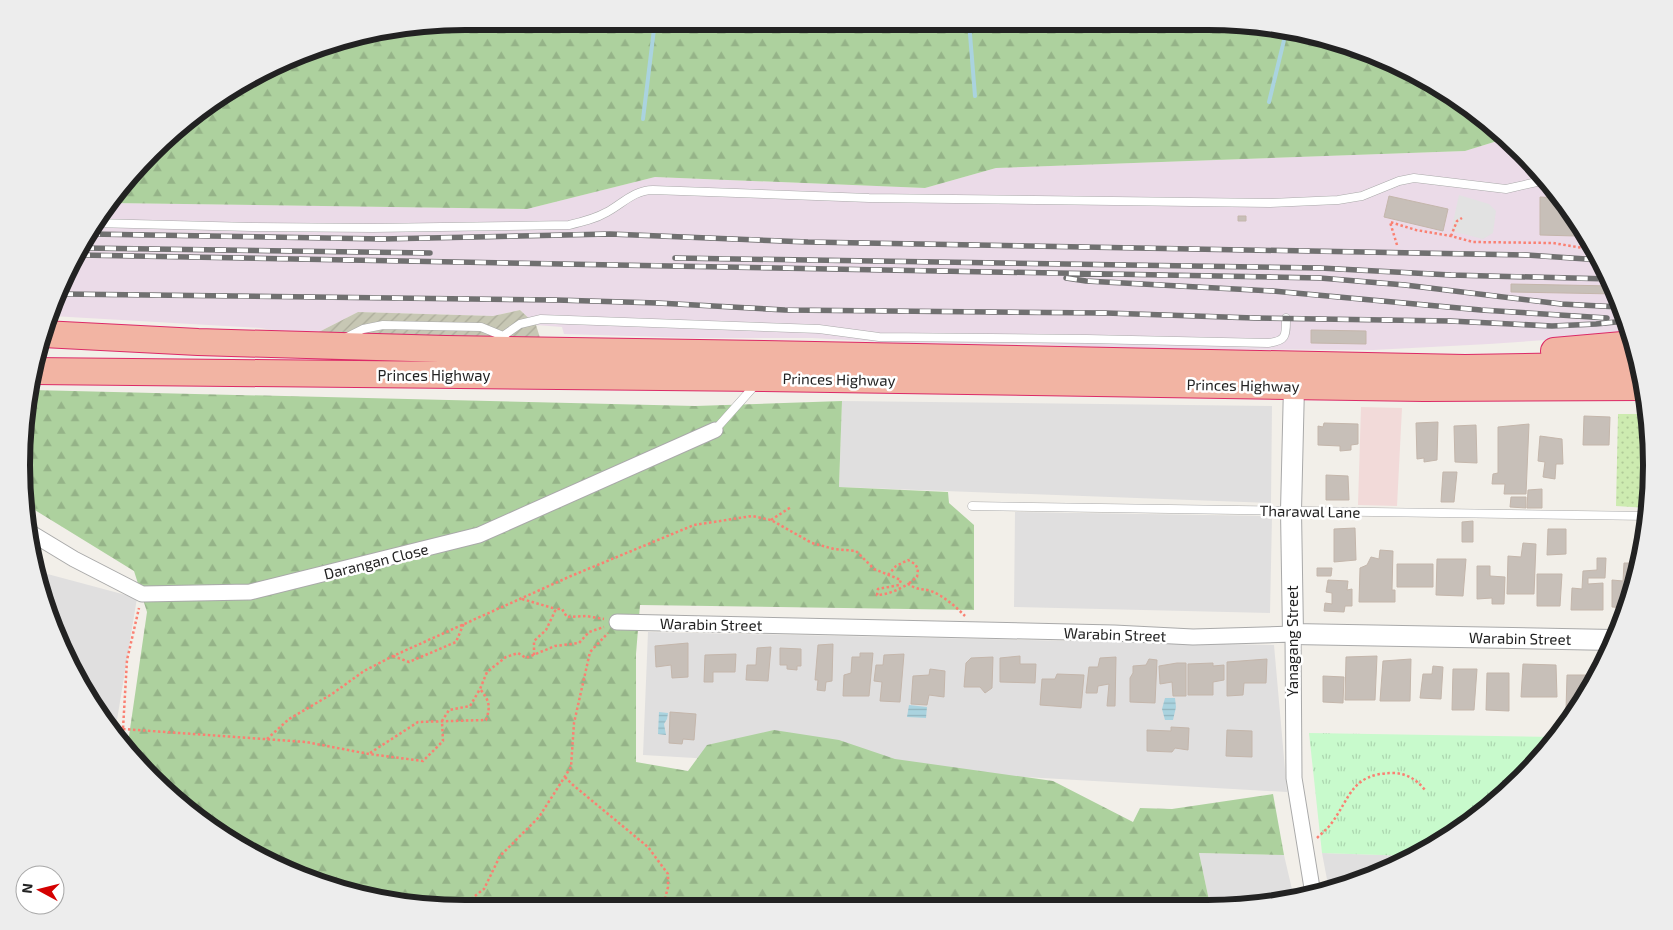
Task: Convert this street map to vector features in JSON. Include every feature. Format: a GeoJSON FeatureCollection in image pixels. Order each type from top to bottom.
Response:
{"type":"FeatureCollection","features":[{"type":"Feature","properties":{"kind":"highway","name":"Princes Highway"},"geometry":{"type":"LineString","coordinates":[[50,334],[327,346],[762,378],[1434,388],[1636,387]]}},
{"type":"Feature","properties":{"kind":"highway"},"geometry":{"type":"LineString","coordinates":[[1364,366],[1626,345]]}},
{"type":"Feature","properties":{"kind":"highway","name":"Princes Highway"},"geometry":{"type":"LineString","coordinates":[[40,371],[510,358],[783,354],[1465,368],[1632,366]]}},
{"type":"Feature","properties":{"kind":"street","name":"Yanagang Street"},"geometry":{"type":"LineString","coordinates":[[1294,386],[1292,511],[1294,778],[1312,887]]}},
{"type":"Feature","properties":{"kind":"street","name":"Darangan Close"},"geometry":{"type":"LineString","coordinates":[[36,536],[74,559],[142,594],[250,592],[479,535],[715,430]]}},
{"type":"Feature","properties":{"kind":"street","name":"Warabin Street"},"geometry":{"type":"LineString","coordinates":[[617,622],[1114,633],[1193,637],[1293,634],[1606,640]]}},
{"type":"Feature","properties":{"kind":"lane"},"geometry":{"type":"LineString","coordinates":[[103,223],[373,228],[569,225],[600,215],[629,197],[647,190],[879,198],[1270,204],[1338,200],[1362,196],[1399,181],[1414,178],[1506,189],[1538,182]]}},
{"type":"Feature","properties":{"kind":"lane"},"geometry":{"type":"LineString","coordinates":[[568,234],[569,225]]}},
{"type":"Feature","properties":{"kind":"lane"},"geometry":{"type":"LineString","coordinates":[[510,358],[520,324],[540,319],[819,329],[879,337],[1268,343],[1279,342],[1285,336],[1286,318]]}},
{"type":"Feature","properties":{"kind":"lane"},"geometry":{"type":"LineString","coordinates":[[715,430],[762,378]]}},
{"type":"Feature","properties":{"kind":"lane","name":"Tharawal Lane"},"geometry":{"type":"LineString","coordinates":[[972,506],[1640,516]]}},
{"type":"Feature","properties":{"kind":"path"},"geometry":{"type":"LineString","coordinates":[[1451,236],[1458,221],[1462,218]]}},
{"type":"Feature","properties":{"kind":"path"},"geometry":{"type":"LineString","coordinates":[[1396,245],[1390,222],[1416,230],[1474,242],[1553,243],[1585,248]]}},
{"type":"Feature","properties":{"kind":"path"},"geometry":{"type":"LineString","coordinates":[[771,520],[791,507]]}},
{"type":"Feature","properties":{"kind":"path"},"geometry":{"type":"LineString","coordinates":[[267,739],[289,719],[332,694],[364,671],[393,656],[521,598],[694,526],[752,516],[771,520],[812,543],[834,549],[856,550],[874,569],[888,575],[901,580],[899,585],[878,589],[877,595],[882,595],[908,584],[917,577],[918,569],[915,564],[908,560],[896,566],[888,575]]}},
{"type":"Feature","properties":{"kind":"path"},"geometry":{"type":"LineString","coordinates":[[908,584],[917,590],[932,592],[954,605],[977,630]]}},
{"type":"Feature","properties":{"kind":"path"},"geometry":{"type":"LineString","coordinates":[[123,729],[127,660],[142,594]]}},
{"type":"Feature","properties":{"kind":"path"},"geometry":{"type":"LineString","coordinates":[[521,598],[556,609],[562,609],[567,617],[586,616],[617,622]]}},
{"type":"Feature","properties":{"kind":"path"},"geometry":{"type":"LineString","coordinates":[[534,655],[534,641],[546,630],[556,609]]}},
{"type":"Feature","properties":{"kind":"path"},"geometry":{"type":"LineString","coordinates":[[119,729],[306,742],[369,754],[423,761],[443,741],[442,721],[449,710],[470,706],[487,672],[506,658],[518,653],[526,658],[555,646],[579,643],[589,632],[617,622]]}},
{"type":"Feature","properties":{"kind":"path"},"geometry":{"type":"LineString","coordinates":[[470,900],[484,889],[500,856],[539,817],[571,768],[574,723],[590,652],[617,622]]}},
{"type":"Feature","properties":{"kind":"path"},"geometry":{"type":"LineString","coordinates":[[393,656],[409,662],[456,642],[464,623]]}},
{"type":"Feature","properties":{"kind":"path"},"geometry":{"type":"LineString","coordinates":[[369,754],[418,722],[486,720],[490,709],[488,699],[480,689]]}},
{"type":"Feature","properties":{"kind":"path"},"geometry":{"type":"LineString","coordinates":[[1305,849],[1330,825],[1348,796],[1361,780],[1381,774],[1396,773],[1416,779],[1425,790]]}},
{"type":"Feature","properties":{"kind":"path"},"geometry":{"type":"LineString","coordinates":[[564,777],[648,847],[668,874],[665,900]]}},
{"type":"Feature","properties":{"kind":"shaded area"},"geometry":{"type":"Polygon","coordinates":[[[1498,141],[1535,178],[1570,223],[1585,248],[1610,299],[1623,335],[1373,350],[1146,349],[1030,344],[901,343],[812,338],[694,338],[564,334],[562,327],[536,325],[520,310],[493,316],[358,312],[309,337],[261,328],[56,316],[88,247],[118,203],[527,209],[655,177],[925,188],[996,168],[1465,151],[1498,141]]]}},
{"type":"Feature","properties":{"kind":"shaded area"},"geometry":{"type":"Polygon","coordinates":[[[1459,195],[1489,204],[1496,211],[1493,233],[1483,239],[1451,231],[1459,195]]]}},
{"type":"Feature","properties":{"kind":"shaded area"},"geometry":{"type":"Polygon","coordinates":[[[520,310],[536,325],[541,341],[309,337],[358,312],[493,316],[520,310]]]}},
{"type":"Feature","properties":{"kind":"shaded area"},"geometry":{"type":"Polygon","coordinates":[[[842,401],[1272,406],[1271,503],[839,487],[842,401]]]}},
{"type":"Feature","properties":{"kind":"shaded area"},"geometry":{"type":"Polygon","coordinates":[[[1361,407],[1402,408],[1397,506],[1358,505],[1361,407]]]}},
{"type":"Feature","properties":{"kind":"shaded area"},"geometry":{"type":"Polygon","coordinates":[[[1015,512],[1272,516],[1270,613],[1014,607],[1015,512]]]}},
{"type":"Feature","properties":{"kind":"shaded area"},"geometry":{"type":"Polygon","coordinates":[[[44,573],[137,598],[117,720],[112,719],[103,707],[75,657],[53,605],[44,573]]]}},
{"type":"Feature","properties":{"kind":"shaded area"},"geometry":{"type":"Polygon","coordinates":[[[648,632],[1274,645],[1287,792],[643,755],[648,632]]]}},
{"type":"Feature","properties":{"kind":"shaded area"},"geometry":{"type":"Polygon","coordinates":[[[1199,853],[1284,855],[1293,892],[1236,899],[1209,900],[1199,853]]]}},
{"type":"Feature","properties":{"kind":"shaded area"},"geometry":{"type":"Polygon","coordinates":[[[1322,853],[1399,856],[1374,867],[1328,883],[1322,853]]]}},
{"type":"Feature","properties":{"kind":"green space"},"geometry":{"type":"Polygon","coordinates":[[[1208,30],[1265,34],[1321,45],[1374,63],[1426,88],[1450,103],[1498,141],[1465,151],[996,168],[925,188],[655,177],[527,209],[118,203],[157,157],[178,138],[223,103],[247,88],[299,63],[325,53],[380,38],[437,31],[1208,30]]]}},
{"type":"Feature","properties":{"kind":"green space"},"geometry":{"type":"Polygon","coordinates":[[[37,390],[695,406],[842,401],[839,487],[948,492],[949,503],[974,525],[974,610],[640,605],[636,654],[636,762],[688,771],[707,745],[774,730],[839,740],[895,759],[1053,781],[1133,822],[1140,808],[1172,809],[1273,794],[1284,855],[1199,853],[1209,900],[465,900],[437,899],[380,892],[325,877],[299,867],[247,842],[223,827],[178,792],[157,773],[125,736],[129,736],[147,612],[134,571],[33,509],[30,465],[37,390]]]}},
{"type":"Feature","properties":{"kind":"green space"},"geometry":{"type":"Polygon","coordinates":[[[1618,414],[1640,414],[1643,465],[1640,508],[1616,506],[1618,414]]]}},
{"type":"Feature","properties":{"kind":"green space"},"geometry":{"type":"Polygon","coordinates":[[[1309,733],[1547,737],[1516,773],[1495,792],[1450,827],[1426,842],[1399,856],[1322,853],[1309,733]]]}},
{"type":"Feature","properties":{"kind":"water"},"geometry":{"type":"Polygon","coordinates":[[[1165,698],[1175,698],[1176,707],[1173,720],[1165,720],[1162,709],[1165,698]]]}},
{"type":"Feature","properties":{"kind":"water"},"geometry":{"type":"Polygon","coordinates":[[[909,705],[927,707],[926,718],[907,717],[909,705]]]}},
{"type":"Feature","properties":{"kind":"water"},"geometry":{"type":"Polygon","coordinates":[[[659,712],[668,713],[664,724],[666,735],[658,734],[659,712]]]}},
{"type":"Feature","properties":{"kind":"building"},"geometry":{"type":"Polygon","coordinates":[[[1389,196],[1448,209],[1443,231],[1384,217],[1389,196]]]}},
{"type":"Feature","properties":{"kind":"building"},"geometry":{"type":"Polygon","coordinates":[[[1540,197],[1551,197],[1570,223],[1576,236],[1540,235],[1540,197]]]}},
{"type":"Feature","properties":{"kind":"building"},"geometry":{"type":"Polygon","coordinates":[[[1238,216],[1246,216],[1246,221],[1238,221],[1238,216]]]}},
{"type":"Feature","properties":{"kind":"building"},"geometry":{"type":"Polygon","coordinates":[[[1511,284],[1604,286],[1608,294],[1511,292],[1511,284]]]}},
{"type":"Feature","properties":{"kind":"building"},"geometry":{"type":"Polygon","coordinates":[[[1311,330],[1366,331],[1366,344],[1311,343],[1311,330]]]}},
{"type":"Feature","properties":{"kind":"building"},"geometry":{"type":"Polygon","coordinates":[[[1584,416],[1610,417],[1609,445],[1583,445],[1584,416]]]}},
{"type":"Feature","properties":{"kind":"building"},"geometry":{"type":"Polygon","coordinates":[[[1438,422],[1437,460],[1424,462],[1424,458],[1417,459],[1416,423],[1438,422]]]}},
{"type":"Feature","properties":{"kind":"building"},"geometry":{"type":"Polygon","coordinates":[[[1324,423],[1358,424],[1358,444],[1351,445],[1351,450],[1340,451],[1340,446],[1318,445],[1318,426],[1323,427],[1324,423]]]}},
{"type":"Feature","properties":{"kind":"building"},"geometry":{"type":"Polygon","coordinates":[[[1529,424],[1526,494],[1504,494],[1505,484],[1492,484],[1493,474],[1498,473],[1498,427],[1529,424]]]}},
{"type":"Feature","properties":{"kind":"building"},"geometry":{"type":"Polygon","coordinates":[[[1476,425],[1477,463],[1455,462],[1454,426],[1476,425]]]}},
{"type":"Feature","properties":{"kind":"building"},"geometry":{"type":"Polygon","coordinates":[[[1540,436],[1562,439],[1563,464],[1556,464],[1555,479],[1543,477],[1545,462],[1538,461],[1540,436]]]}},
{"type":"Feature","properties":{"kind":"building"},"geometry":{"type":"Polygon","coordinates":[[[1443,472],[1457,472],[1454,502],[1441,502],[1443,472]]]}},
{"type":"Feature","properties":{"kind":"building"},"geometry":{"type":"Polygon","coordinates":[[[1326,475],[1348,476],[1349,500],[1326,500],[1326,475]]]}},
{"type":"Feature","properties":{"kind":"building"},"geometry":{"type":"Polygon","coordinates":[[[1542,489],[1542,508],[1527,508],[1528,490],[1542,489]]]}},
{"type":"Feature","properties":{"kind":"building"},"geometry":{"type":"Polygon","coordinates":[[[1511,497],[1526,497],[1526,508],[1510,507],[1511,497]]]}},
{"type":"Feature","properties":{"kind":"building"},"geometry":{"type":"Polygon","coordinates":[[[1473,521],[1473,542],[1462,542],[1462,522],[1473,521]]]}},
{"type":"Feature","properties":{"kind":"building"},"geometry":{"type":"Polygon","coordinates":[[[1355,528],[1356,560],[1334,562],[1334,529],[1355,528]]]}},
{"type":"Feature","properties":{"kind":"building"},"geometry":{"type":"Polygon","coordinates":[[[1548,529],[1566,529],[1566,554],[1547,555],[1548,529]]]}},
{"type":"Feature","properties":{"kind":"building"},"geometry":{"type":"Polygon","coordinates":[[[1523,543],[1536,544],[1534,594],[1507,594],[1508,556],[1521,557],[1523,543]]]}},
{"type":"Feature","properties":{"kind":"building"},"geometry":{"type":"Polygon","coordinates":[[[1380,550],[1393,551],[1392,590],[1395,590],[1395,602],[1359,602],[1360,568],[1367,565],[1371,557],[1379,559],[1380,550]]]}},
{"type":"Feature","properties":{"kind":"building"},"geometry":{"type":"Polygon","coordinates":[[[1597,558],[1606,558],[1605,578],[1588,578],[1588,584],[1603,583],[1603,610],[1571,610],[1572,588],[1582,589],[1583,571],[1597,570],[1597,558]]]}},
{"type":"Feature","properties":{"kind":"building"},"geometry":{"type":"Polygon","coordinates":[[[1437,559],[1466,559],[1463,596],[1436,595],[1437,559]]]}},
{"type":"Feature","properties":{"kind":"building"},"geometry":{"type":"Polygon","coordinates":[[[1624,563],[1632,563],[1628,578],[1619,607],[1612,607],[1612,580],[1623,581],[1624,563]]]}},
{"type":"Feature","properties":{"kind":"building"},"geometry":{"type":"Polygon","coordinates":[[[1397,564],[1433,564],[1433,587],[1397,587],[1397,564]]]}},
{"type":"Feature","properties":{"kind":"building"},"geometry":{"type":"Polygon","coordinates":[[[1477,566],[1490,566],[1490,576],[1505,577],[1504,604],[1492,604],[1492,598],[1477,599],[1477,566]]]}},
{"type":"Feature","properties":{"kind":"building"},"geometry":{"type":"Polygon","coordinates":[[[1317,568],[1332,568],[1331,576],[1317,576],[1317,568]]]}},
{"type":"Feature","properties":{"kind":"building"},"geometry":{"type":"Polygon","coordinates":[[[1537,574],[1562,574],[1560,606],[1537,606],[1537,574]]]}},
{"type":"Feature","properties":{"kind":"building"},"geometry":{"type":"Polygon","coordinates":[[[1328,580],[1348,581],[1347,590],[1352,589],[1352,606],[1345,606],[1344,612],[1324,611],[1325,603],[1332,604],[1332,593],[1326,592],[1328,580]]]}},
{"type":"Feature","properties":{"kind":"building"},"geometry":{"type":"Polygon","coordinates":[[[688,643],[688,677],[672,678],[671,665],[656,667],[655,646],[688,643]]]}},
{"type":"Feature","properties":{"kind":"building"},"geometry":{"type":"Polygon","coordinates":[[[833,644],[832,681],[826,682],[825,691],[817,690],[818,680],[815,680],[818,645],[833,644]]]}},
{"type":"Feature","properties":{"kind":"building"},"geometry":{"type":"Polygon","coordinates":[[[771,647],[768,681],[746,680],[747,665],[756,665],[757,648],[771,647]]]}},
{"type":"Feature","properties":{"kind":"building"},"geometry":{"type":"Polygon","coordinates":[[[780,648],[801,649],[801,666],[797,666],[797,670],[787,669],[787,665],[780,665],[780,648]]]}},
{"type":"Feature","properties":{"kind":"building"},"geometry":{"type":"Polygon","coordinates":[[[860,653],[873,653],[869,696],[843,696],[844,675],[851,673],[852,657],[860,657],[860,653]]]}},
{"type":"Feature","properties":{"kind":"building"},"geometry":{"type":"Polygon","coordinates":[[[736,654],[735,672],[713,672],[713,682],[704,682],[705,655],[736,654]]]}},
{"type":"Feature","properties":{"kind":"building"},"geometry":{"type":"Polygon","coordinates":[[[904,654],[900,702],[880,701],[882,682],[874,681],[876,665],[883,665],[884,655],[904,654]]]}},
{"type":"Feature","properties":{"kind":"building"},"geometry":{"type":"Polygon","coordinates":[[[1020,656],[1020,664],[1036,664],[1035,683],[1000,682],[1000,658],[1020,656]]]}},
{"type":"Feature","properties":{"kind":"building"},"geometry":{"type":"Polygon","coordinates":[[[1377,656],[1375,700],[1345,700],[1346,657],[1377,656]]]}},
{"type":"Feature","properties":{"kind":"building"},"geometry":{"type":"Polygon","coordinates":[[[993,657],[992,688],[985,693],[980,687],[964,687],[966,663],[971,658],[993,657]]]}},
{"type":"Feature","properties":{"kind":"building"},"geometry":{"type":"Polygon","coordinates":[[[1116,657],[1115,706],[1107,706],[1109,684],[1098,686],[1097,693],[1086,693],[1089,667],[1098,667],[1100,658],[1116,657]]]}},
{"type":"Feature","properties":{"kind":"building"},"geometry":{"type":"Polygon","coordinates":[[[1149,659],[1157,660],[1155,703],[1130,702],[1130,678],[1133,673],[1133,666],[1146,665],[1149,659]]]}},
{"type":"Feature","properties":{"kind":"building"},"geometry":{"type":"Polygon","coordinates":[[[1267,659],[1266,683],[1244,683],[1243,695],[1227,696],[1227,662],[1267,659]]]}},
{"type":"Feature","properties":{"kind":"building"},"geometry":{"type":"Polygon","coordinates":[[[1411,659],[1410,701],[1380,701],[1383,661],[1411,659]]]}},
{"type":"Feature","properties":{"kind":"building"},"geometry":{"type":"Polygon","coordinates":[[[1186,663],[1186,696],[1173,696],[1172,682],[1160,684],[1159,666],[1186,663]]]}},
{"type":"Feature","properties":{"kind":"building"},"geometry":{"type":"Polygon","coordinates":[[[1213,663],[1213,666],[1224,665],[1224,680],[1213,682],[1213,695],[1188,695],[1188,664],[1213,663]]]}},
{"type":"Feature","properties":{"kind":"building"},"geometry":{"type":"Polygon","coordinates":[[[1523,664],[1556,665],[1557,697],[1521,697],[1523,664]]]}},
{"type":"Feature","properties":{"kind":"building"},"geometry":{"type":"Polygon","coordinates":[[[1433,666],[1443,667],[1441,699],[1420,698],[1423,674],[1432,674],[1433,666]]]}},
{"type":"Feature","properties":{"kind":"building"},"geometry":{"type":"Polygon","coordinates":[[[930,669],[945,671],[944,697],[929,695],[927,705],[911,704],[913,676],[929,675],[930,669]]]}},
{"type":"Feature","properties":{"kind":"building"},"geometry":{"type":"Polygon","coordinates":[[[1453,669],[1477,669],[1474,710],[1452,710],[1453,669]]]}},
{"type":"Feature","properties":{"kind":"building"},"geometry":{"type":"Polygon","coordinates":[[[1487,673],[1509,673],[1509,711],[1486,710],[1487,673]]]}},
{"type":"Feature","properties":{"kind":"building"},"geometry":{"type":"Polygon","coordinates":[[[1057,674],[1084,675],[1081,708],[1040,705],[1042,679],[1055,679],[1057,674]]]}},
{"type":"Feature","properties":{"kind":"building"},"geometry":{"type":"Polygon","coordinates":[[[1567,675],[1589,675],[1570,707],[1566,710],[1567,675]]]}},
{"type":"Feature","properties":{"kind":"building"},"geometry":{"type":"Polygon","coordinates":[[[1323,676],[1344,677],[1343,703],[1323,702],[1323,676]]]}},
{"type":"Feature","properties":{"kind":"building"},"geometry":{"type":"Polygon","coordinates":[[[670,712],[696,714],[694,740],[683,739],[682,744],[669,743],[670,712]]]}},
{"type":"Feature","properties":{"kind":"building"},"geometry":{"type":"Polygon","coordinates":[[[1171,727],[1189,728],[1188,750],[1175,748],[1172,752],[1147,751],[1147,730],[1171,731],[1171,727]]]}},
{"type":"Feature","properties":{"kind":"building"},"geometry":{"type":"Polygon","coordinates":[[[1227,730],[1252,731],[1252,757],[1226,756],[1227,730]]]}},
{"type":"Feature","properties":{"kind":"waterway"},"geometry":{"type":"LineString","coordinates":[[643,119],[654,30]]}},
{"type":"Feature","properties":{"kind":"waterway"},"geometry":{"type":"LineString","coordinates":[[970,30],[975,96]]}},
{"type":"Feature","properties":{"kind":"waterway"},"geometry":{"type":"LineString","coordinates":[[1269,102],[1285,37]]}},
{"type":"Feature","properties":{"kind":"railway"},"geometry":{"type":"LineString","coordinates":[[96,234],[382,239],[610,234],[808,242],[1527,255],[1591,259]]}},
{"type":"Feature","properties":{"kind":"railway"},"geometry":{"type":"LineString","coordinates":[[87,248],[430,253]]}},
{"type":"Feature","properties":{"kind":"railway"},"geometry":{"type":"LineString","coordinates":[[84,255],[1320,278],[1405,285],[1561,304],[1613,307]]}},
{"type":"Feature","properties":{"kind":"railway"},"geometry":{"type":"LineString","coordinates":[[675,258],[1320,268],[1451,275],[1601,279]]}},
{"type":"Feature","properties":{"kind":"railway"},"geometry":{"type":"LineString","coordinates":[[1066,278],[1086,281],[1273,291],[1481,310],[1607,318]]}},
{"type":"Feature","properties":{"kind":"railway"},"geometry":{"type":"LineString","coordinates":[[65,294],[556,300],[785,310],[1106,313],[1254,318],[1450,321],[1552,326],[1619,322]]}}]}
